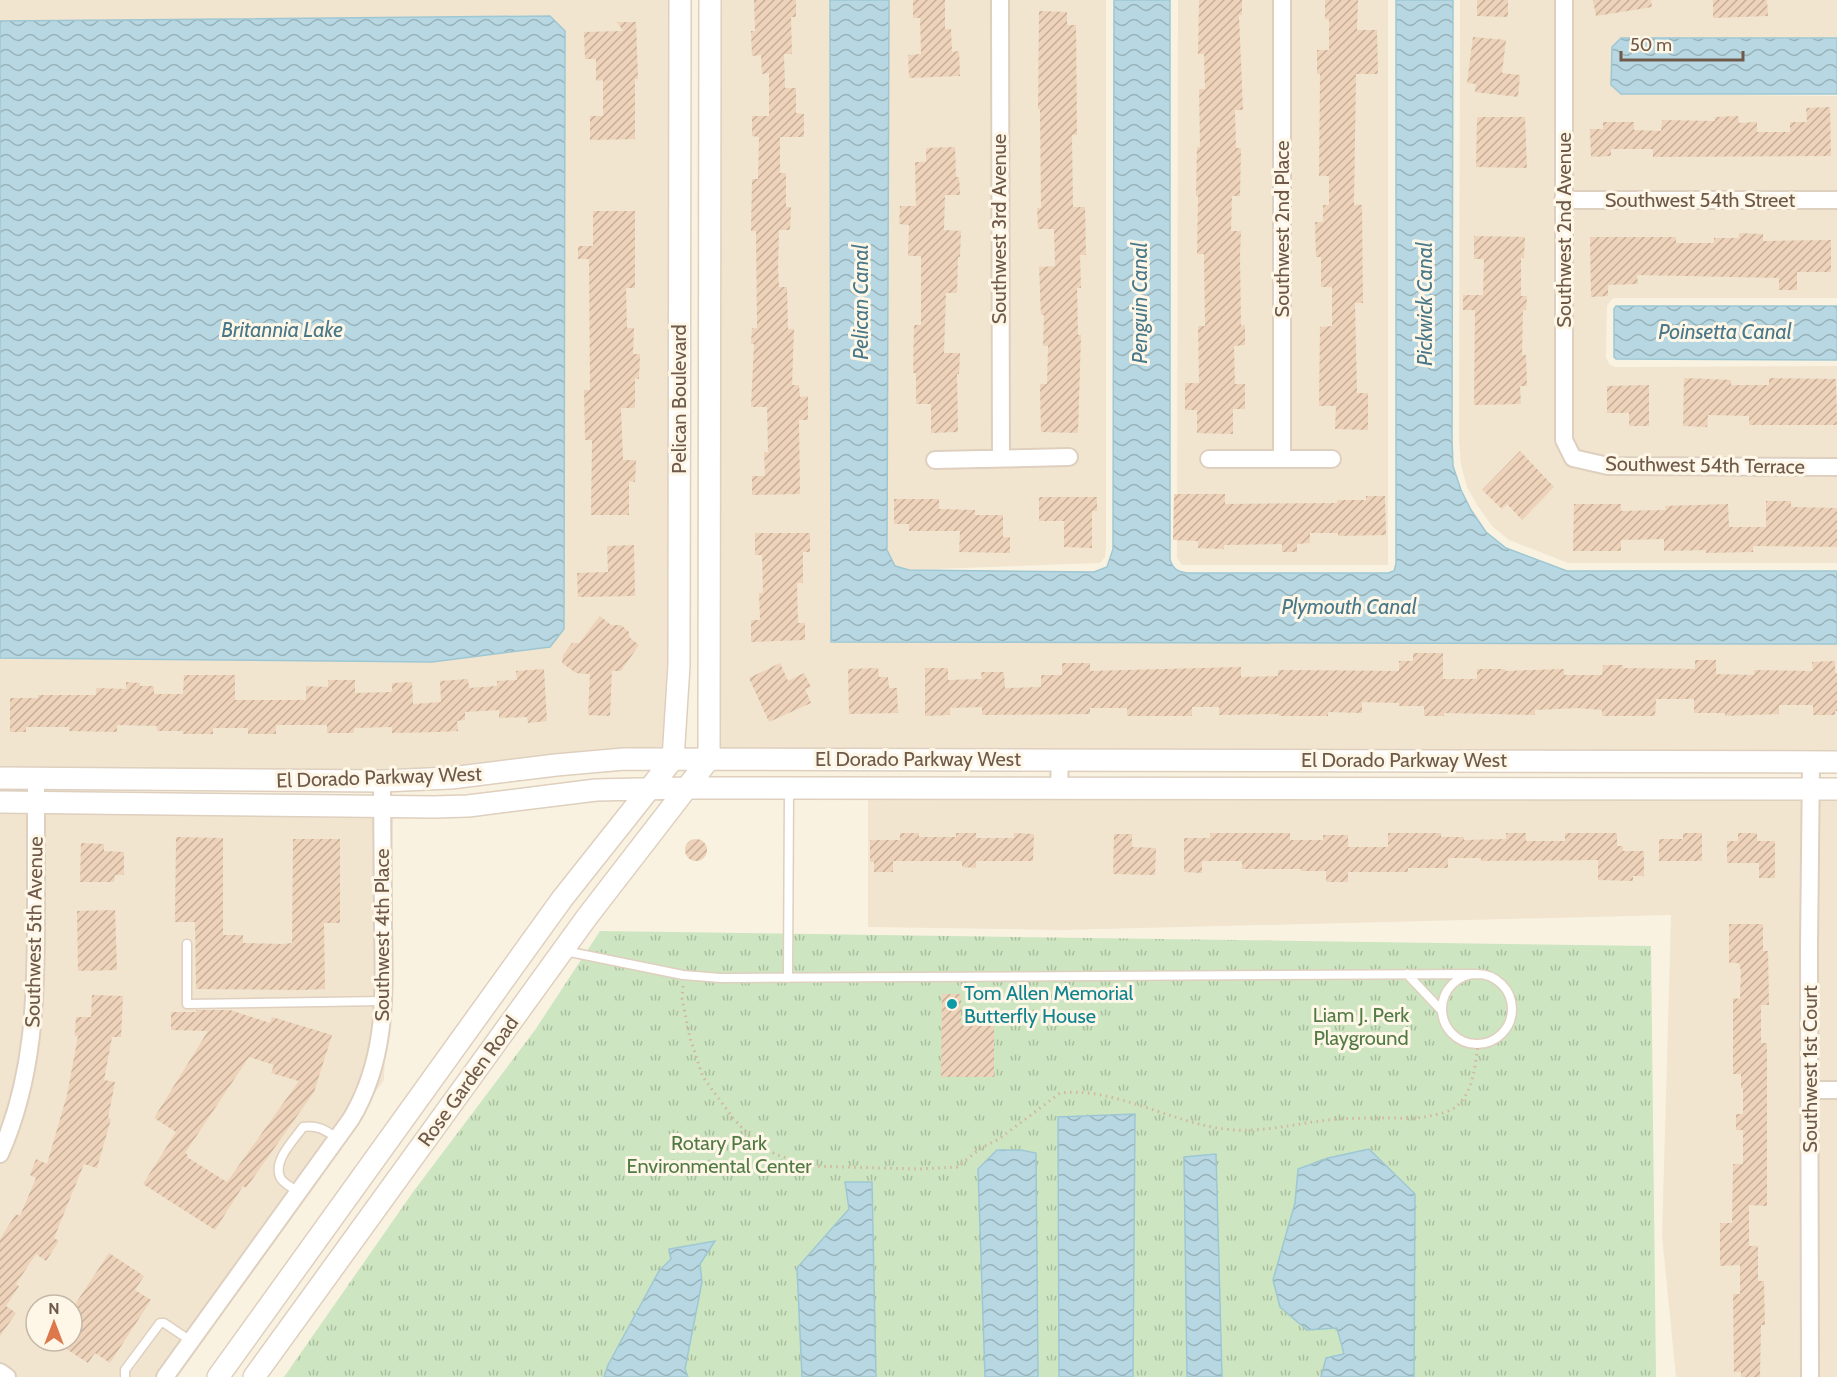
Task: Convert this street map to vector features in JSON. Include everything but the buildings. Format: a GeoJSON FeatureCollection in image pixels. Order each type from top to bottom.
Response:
{"type":"FeatureCollection","features":[{"type":"Feature","properties":{"kind":"street","name":"Pelican Boulevard"},"geometry":{"type":"LineString","coordinates":[[673,759],[679,665],[680,0]]}},
{"type":"Feature","properties":{"kind":"street","name":"Pelican Boulevard"},"geometry":{"type":"LineString","coordinates":[[710,0],[710,759]]}},
{"type":"Feature","properties":{"kind":"street","name":"Southwest 3rd Avenue"},"geometry":{"type":"LineString","coordinates":[[1000,0],[1001,458]]}},
{"type":"Feature","properties":{"kind":"street","name":"Southwest 2nd Place"},"geometry":{"type":"LineString","coordinates":[[1282,0],[1282,459]]}},
{"type":"Feature","properties":{"kind":"street","name":"Southwest 2nd Avenue"},"geometry":{"type":"LineString","coordinates":[[1564,0],[1564,440],[1573,458]]}},
{"type":"Feature","properties":{"kind":"street","name":"Southwest 54th Street"},"geometry":{"type":"LineString","coordinates":[[1563,200],[1837,200]]}},
{"type":"Feature","properties":{"kind":"street"},"geometry":{"type":"LineString","coordinates":[[935,460],[1069,457]]}},
{"type":"Feature","properties":{"kind":"street","name":"Southwest 54th Terrace"},"geometry":{"type":"LineString","coordinates":[[1573,458],[1608,466],[1837,466]]}},
{"type":"Feature","properties":{"kind":"street"},"geometry":{"type":"LineString","coordinates":[[1209,459],[1332,459]]}},
{"type":"Feature","properties":{"kind":"street","name":"El Dorado Parkway West"},"geometry":{"type":"LineString","coordinates":[[0,778],[382,781],[451,778],[624,759],[1837,762]]}},
{"type":"Feature","properties":{"kind":"street"},"geometry":{"type":"LineString","coordinates":[[647,789],[673,759]]}},
{"type":"Feature","properties":{"kind":"street"},"geometry":{"type":"LineString","coordinates":[[686,788],[710,759]]}},
{"type":"Feature","properties":{"kind":"street"},"geometry":{"type":"LineString","coordinates":[[1059,789],[1060,759]]}},
{"type":"Feature","properties":{"kind":"street","name":"Southwest 1st Court"},"geometry":{"type":"LineString","coordinates":[[1810,1377],[1811,762]]}},
{"type":"Feature","properties":{"kind":"street","name":"Southwest 5th Avenue"},"geometry":{"type":"LineString","coordinates":[[0,1154],[22,1093],[34,1011],[36,778]]}},
{"type":"Feature","properties":{"kind":"street","name":"Southwest 4th Place"},"geometry":{"type":"LineString","coordinates":[[337,1138],[360,1104],[375,1062],[385,1001],[382,781]]}},
{"type":"Feature","properties":{"kind":"street","name":"El Dorado Parkway West"},"geometry":{"type":"LineString","coordinates":[[0,802],[468,806],[596,790],[686,788],[1837,789]]}},
{"type":"Feature","properties":{"kind":"street","name":"Rose Garden Road"},"geometry":{"type":"LineString","coordinates":[[255,1377],[564,950],[686,788]]}},
{"type":"Feature","properties":{"kind":"street","name":"Rose Garden Road"},"geometry":{"type":"LineString","coordinates":[[218,1377],[562,899],[647,789]]}},
{"type":"Feature","properties":{"kind":"street"},"geometry":{"type":"LineString","coordinates":[[1811,1090],[1837,1090]]}},
{"type":"Feature","properties":{"kind":"street"},"geometry":{"type":"LineString","coordinates":[[165,1377],[337,1138]]}},
{"type":"Feature","properties":{"kind":"street"},"geometry":{"type":"LineString","coordinates":[[0,1372],[6,1377]]}},
{"type":"Feature","properties":{"kind":"lane"},"geometry":{"type":"LineString","coordinates":[[788,978],[789,789]]}},
{"type":"Feature","properties":{"kind":"lane"},"geometry":{"type":"LineString","coordinates":[[187,944],[187,1004],[385,1001]]}},
{"type":"Feature","properties":{"kind":"lane"},"geometry":{"type":"LineString","coordinates":[[564,950],[683,975],[714,978],[1477,974],[1489,976],[1500,982],[1508,991],[1512,1003],[1512,1015],[1508,1027],[1501,1036],[1478,1045],[1467,1043],[1449,1031],[1443,1021],[1441,1010],[1448,989],[1456,981],[1477,974]]}},
{"type":"Feature","properties":{"kind":"lane"},"geometry":{"type":"LineString","coordinates":[[1407,974],[1441,1010]]}},
{"type":"Feature","properties":{"kind":"lane"},"geometry":{"type":"LineString","coordinates":[[298,1192],[279,1176],[279,1161],[303,1127],[314,1126],[324,1129],[337,1138]]}},
{"type":"Feature","properties":{"kind":"lane"},"geometry":{"type":"LineString","coordinates":[[125,1377],[125,1370],[160,1323],[164,1323],[191,1341]]}},
{"type":"Feature","properties":{"kind":"path"},"geometry":{"type":"LineString","coordinates":[[683,975],[682,998],[690,1038],[703,1077],[733,1118],[755,1142],[775,1154],[809,1166],[919,1169],[957,1167],[1060,1093],[1071,1091],[1147,1107],[1192,1122],[1225,1129],[1278,1127],[1338,1119],[1422,1118],[1457,1106],[1468,1091],[1475,1072],[1478,1045]]}},
{"type":"Feature","properties":{"kind":"shaded area"},"geometry":{"type":"Polygon","coordinates":[[[0,0],[671,0],[673,759],[451,778],[0,778],[0,658],[432,662],[550,647],[564,629],[565,31],[550,16],[0,21],[0,0]]]}},
{"type":"Feature","properties":{"kind":"shaded area"},"geometry":{"type":"Polygon","coordinates":[[[718,0],[830,0],[831,642],[1837,644],[1837,752],[718,750],[718,0]]]}},
{"type":"Feature","properties":{"kind":"shaded area"},"geometry":{"type":"Polygon","coordinates":[[[888,0],[1106,0],[1106,548],[1105,557],[1100,563],[909,570],[895,566],[888,556],[888,0]]]}},
{"type":"Feature","properties":{"kind":"shaded area"},"geometry":{"type":"Polygon","coordinates":[[[1178,0],[1388,0],[1388,565],[1182,565],[1177,558],[1178,0]]]}},
{"type":"Feature","properties":{"kind":"shaded area"},"geometry":{"type":"Polygon","coordinates":[[[1460,0],[1837,0],[1837,38],[1621,38],[1612,47],[1611,85],[1621,94],[1837,96],[1837,298],[1612,299],[1607,306],[1606,357],[1610,365],[1616,367],[1837,366],[1837,563],[1568,563],[1509,540],[1492,526],[1477,505],[1467,487],[1461,465],[1459,440],[1460,0]]]}},
{"type":"Feature","properties":{"kind":"shaded area"},"geometry":{"type":"Polygon","coordinates":[[[868,798],[1837,798],[1837,1377],[1676,1377],[1662,1236],[1671,915],[1063,930],[868,927],[868,798]]]}},
{"type":"Feature","properties":{"kind":"shaded area"},"geometry":{"type":"Polygon","coordinates":[[[0,811],[393,816],[384,1080],[249,1269],[167,1377],[0,1377],[0,811]]]}},
{"type":"Feature","properties":{"kind":"green space","name":"Rotary Park Environmental Center"},"geometry":{"type":"Polygon","coordinates":[[[600,931],[1651,946],[1656,1377],[284,1377],[413,1192],[535,1030],[600,931]]]}},
{"type":"Feature","properties":{"kind":"water"},"geometry":{"type":"Polygon","coordinates":[[[830,0],[889,0],[887,550],[895,566],[909,570],[1094,572],[1107,567],[1113,549],[1114,0],[1170,0],[1170,560],[1177,570],[1188,573],[1388,573],[1394,571],[1396,564],[1396,0],[1453,0],[1452,440],[1453,466],[1471,510],[1486,532],[1506,548],[1567,571],[1837,571],[1837,644],[831,642],[830,0]]]}},
{"type":"Feature","properties":{"kind":"water","name":"Britannia Lake"},"geometry":{"type":"Polygon","coordinates":[[[550,16],[565,31],[564,629],[550,647],[432,662],[0,658],[0,21],[550,16]]]}},
{"type":"Feature","properties":{"kind":"water"},"geometry":{"type":"Polygon","coordinates":[[[1621,38],[1837,38],[1837,94],[1621,94],[1611,85],[1612,47],[1621,38]]]}},
{"type":"Feature","properties":{"kind":"water","name":"Poinsetta Canal"},"geometry":{"type":"Polygon","coordinates":[[[1616,306],[1837,306],[1837,360],[1616,359],[1614,357],[1614,309],[1616,306]]]}},
{"type":"Feature","properties":{"kind":"water"},"geometry":{"type":"Polygon","coordinates":[[[1135,1114],[1133,1377],[1059,1377],[1058,1117],[1135,1114]]]}},
{"type":"Feature","properties":{"kind":"water"},"geometry":{"type":"Polygon","coordinates":[[[1369,1149],[1415,1194],[1414,1377],[1321,1377],[1326,1358],[1344,1354],[1337,1328],[1307,1330],[1280,1307],[1273,1280],[1295,1203],[1298,1169],[1328,1158],[1369,1149]]]}},
{"type":"Feature","properties":{"kind":"water"},"geometry":{"type":"Polygon","coordinates":[[[997,1150],[1021,1150],[1036,1153],[1038,1377],[985,1377],[978,1169],[997,1150]]]}},
{"type":"Feature","properties":{"kind":"water"},"geometry":{"type":"Polygon","coordinates":[[[1216,1154],[1222,1377],[1187,1377],[1184,1157],[1216,1154]]]}},
{"type":"Feature","properties":{"kind":"water"},"geometry":{"type":"Polygon","coordinates":[[[845,1182],[872,1182],[876,1377],[802,1377],[797,1268],[849,1209],[845,1182]]]}},
{"type":"Feature","properties":{"kind":"water"},"geometry":{"type":"Polygon","coordinates":[[[715,1241],[700,1264],[702,1282],[685,1369],[688,1377],[604,1377],[608,1365],[659,1271],[671,1259],[669,1249],[715,1241]]]}},
{"type":"Feature","properties":{"kind":"place","name":"Tom Allen Memorial Butterfly House"},"geometry":{"type":"Point","coordinates":[952,1004]}},
{"type":"Feature","properties":{"kind":"water label","name":"Pelican Canal"},"geometry":{"type":"Point","coordinates":[861,302]}},
{"type":"Feature","properties":{"kind":"water label","name":"Penguin Canal"},"geometry":{"type":"Point","coordinates":[1140,303]}},
{"type":"Feature","properties":{"kind":"water label","name":"Pickwick Canal"},"geometry":{"type":"Point","coordinates":[1425,304]}},
{"type":"Feature","properties":{"kind":"water label","name":"Plymouth Canal"},"geometry":{"type":"Point","coordinates":[1349,607]}},
{"type":"Feature","properties":{"kind":"park label","name":"Liam J. Perk Playground"},"geometry":{"type":"Point","coordinates":[1361,1026]}}]}
